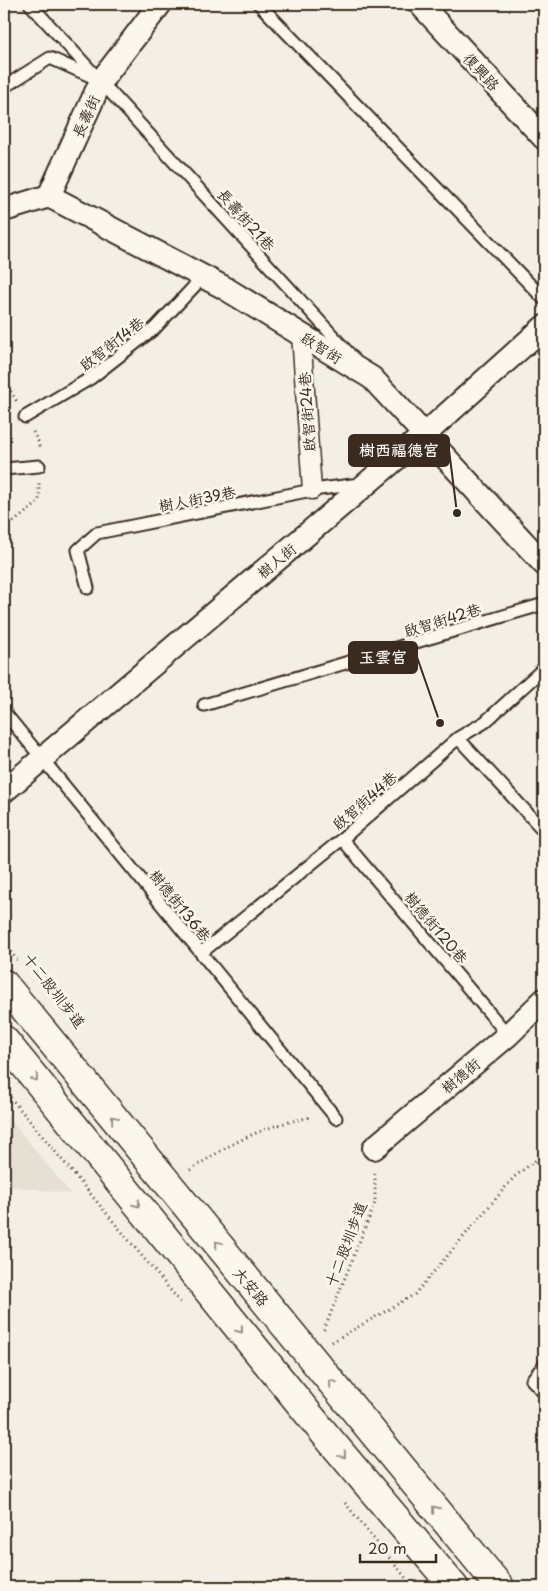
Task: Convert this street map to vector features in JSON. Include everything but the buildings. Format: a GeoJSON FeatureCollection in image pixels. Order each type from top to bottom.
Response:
{"type":"FeatureCollection","features":[{"type":"Feature","properties":{"kind":"street","name":"長壽街"},"geometry":{"type":"LineString","coordinates":[[49,196],[101,81],[160,4]]}},
{"type":"Feature","properties":{"kind":"street","name":"復興路"},"geometry":{"type":"LineString","coordinates":[[420,4],[544,138]]}},
{"type":"Feature","properties":{"kind":"street"},"geometry":{"type":"LineString","coordinates":[[4,210],[49,196]]}},
{"type":"Feature","properties":{"kind":"street","name":"啟智街"},"geometry":{"type":"LineString","coordinates":[[49,196],[203,276],[372,378],[544,564]]}},
{"type":"Feature","properties":{"kind":"street","name":"樹人街"},"geometry":{"type":"LineString","coordinates":[[4,790],[424,435],[544,327]]}},
{"type":"Feature","properties":{"kind":"street","name":"啟智街24巷"},"geometry":{"type":"LineString","coordinates":[[301,334],[312,490]]}},
{"type":"Feature","properties":{"kind":"street","name":"大安路"},"geometry":{"type":"LineString","coordinates":[[13,976],[500,1587]]}},
{"type":"Feature","properties":{"kind":"street","name":"樹德街"},"geometry":{"type":"LineString","coordinates":[[374,1148],[508,1035],[544,1000]]}},
{"type":"Feature","properties":{"kind":"street"},"geometry":{"type":"LineString","coordinates":[[4,1040],[318,1425],[454,1587]]}},
{"type":"Feature","properties":{"kind":"lane","name":"長壽街21巷"},"geometry":{"type":"LineString","coordinates":[[30,4],[372,378]]}},
{"type":"Feature","properties":{"kind":"lane"},"geometry":{"type":"LineString","coordinates":[[259,4],[544,299]]}},
{"type":"Feature","properties":{"kind":"lane"},"geometry":{"type":"LineString","coordinates":[[4,87],[50,58],[101,81]]}},
{"type":"Feature","properties":{"kind":"lane","name":"啟智街14巷"},"geometry":{"type":"LineString","coordinates":[[25,418],[92,378],[155,328],[203,276]]}},
{"type":"Feature","properties":{"kind":"lane"},"geometry":{"type":"LineString","coordinates":[[4,469],[39,466]]}},
{"type":"Feature","properties":{"kind":"lane","name":"樹人街39巷"},"geometry":{"type":"LineString","coordinates":[[88,588],[78,550],[97,533],[312,490],[367,483]]}},
{"type":"Feature","properties":{"kind":"lane","name":"啟智街42巷"},"geometry":{"type":"LineString","coordinates":[[204,705],[544,604]]}},
{"type":"Feature","properties":{"kind":"lane","name":"啟智街44巷"},"geometry":{"type":"LineString","coordinates":[[201,954],[342,839],[458,738],[485,722],[544,668]]}},
{"type":"Feature","properties":{"kind":"lane","name":"樹德街136巷"},"geometry":{"type":"LineString","coordinates":[[4,712],[336,1118]]}},
{"type":"Feature","properties":{"kind":"lane"},"geometry":{"type":"LineString","coordinates":[[458,738],[544,831]]}},
{"type":"Feature","properties":{"kind":"lane","name":"樹德街120巷"},"geometry":{"type":"LineString","coordinates":[[342,839],[508,1035]]}},
{"type":"Feature","properties":{"kind":"lane"},"geometry":{"type":"LineString","coordinates":[[544,1365],[532,1380],[544,1393]]}},
{"type":"Feature","properties":{"kind":"path","name":"十二股圳步道"},"geometry":{"type":"LineString","coordinates":[[4,944],[13,976]]}},
{"type":"Feature","properties":{"kind":"path"},"geometry":{"type":"LineString","coordinates":[[186,1172],[235,1141],[278,1124],[312,1117],[336,1118]]}},
{"type":"Feature","properties":{"kind":"path","name":"十二股圳步道"},"geometry":{"type":"LineString","coordinates":[[325,1338],[324,1329],[375,1203],[374,1148]]}},
{"type":"Feature","properties":{"kind":"path"},"geometry":{"type":"LineString","coordinates":[[326,1346],[415,1294],[514,1177],[544,1154]]}},
{"type":"Feature","properties":{"kind":"shaded area"},"geometry":{"type":"Polygon","coordinates":[[[4,1112],[71,1194],[4,1185],[4,1112]]]}},
{"type":"Feature","properties":{"kind":"place","name":"樹西福德宮"},"geometry":{"type":"Point","coordinates":[457,513]}},
{"type":"Feature","properties":{"kind":"place","name":"玉雲宮"},"geometry":{"type":"Point","coordinates":[440,723]}}]}
